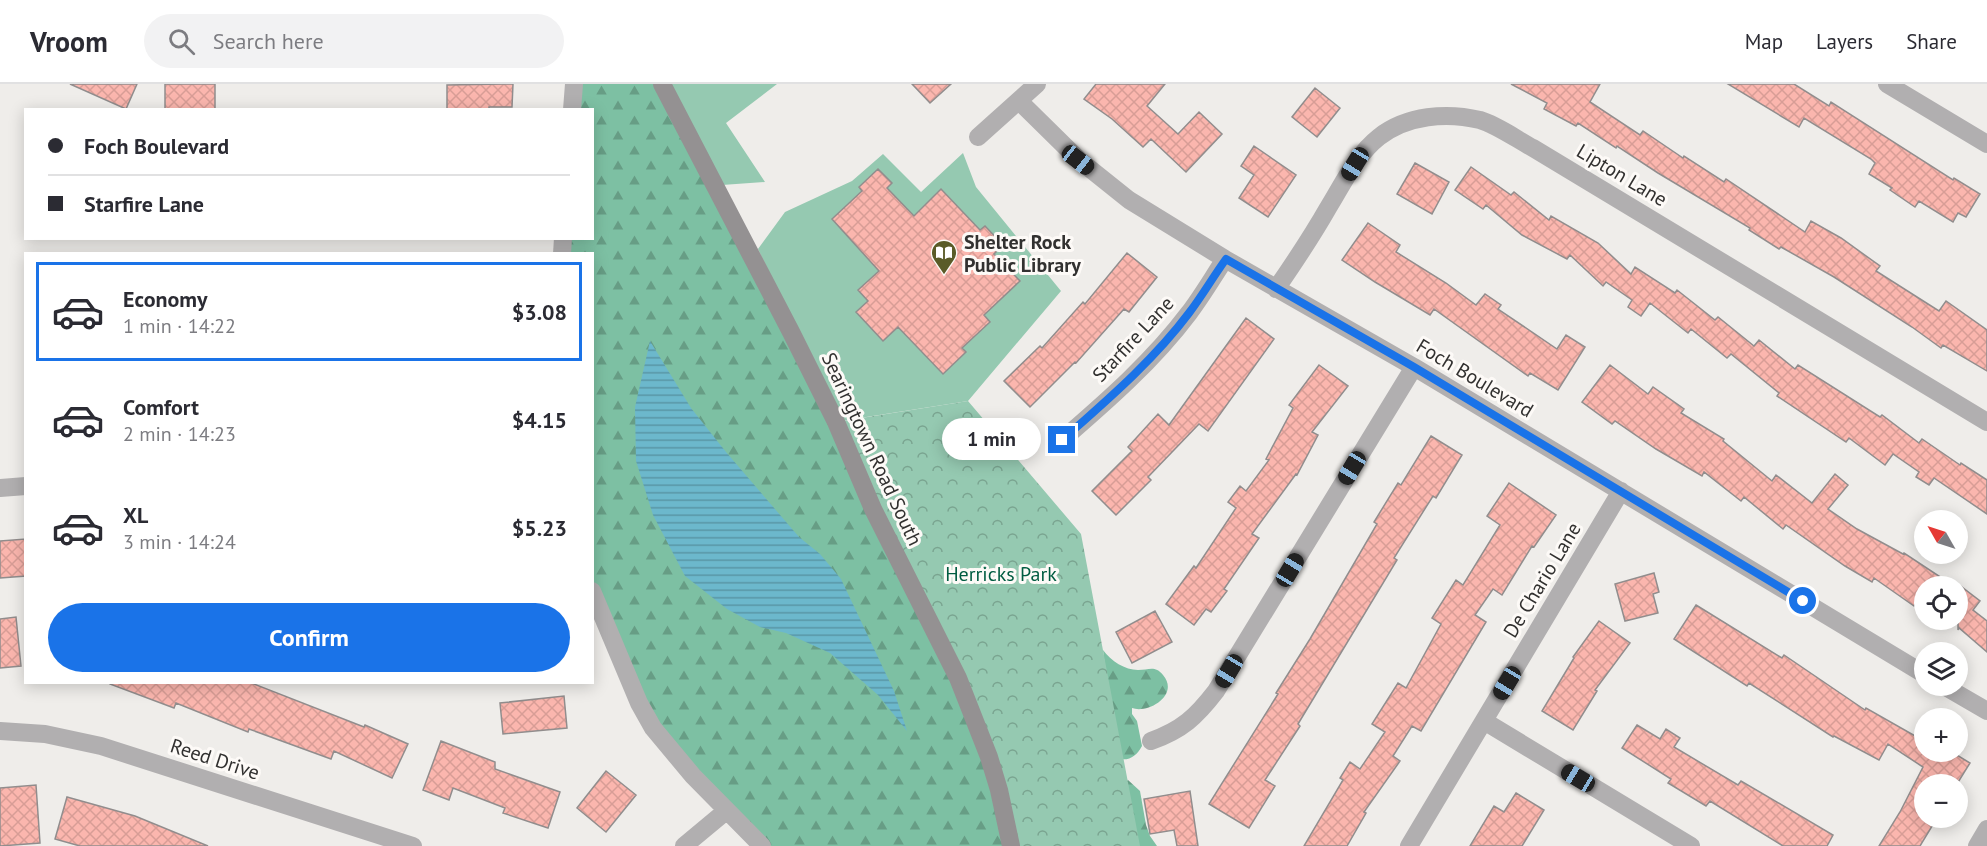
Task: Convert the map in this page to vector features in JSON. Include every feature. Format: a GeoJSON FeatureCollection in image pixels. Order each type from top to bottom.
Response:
{"type":"FeatureCollection","features":[{"type":"Feature","properties":{"kind":"main road","name":"Searingtown Road South"},"geometry":{"type":"LineString","coordinates":[[662,84],[836,422],[873,509],[958,678],[989,757],[1011,846]]}},
{"type":"Feature","properties":{"kind":"street"},"geometry":{"type":"LineString","coordinates":[[572,108],[574,84]]}},
{"type":"Feature","properties":{"kind":"street"},"geometry":{"type":"LineString","coordinates":[[978,137],[1037,84]]}},
{"type":"Feature","properties":{"kind":"street"},"geometry":{"type":"LineString","coordinates":[[1887,84],[1987,144]]}},
{"type":"Feature","properties":{"kind":"street","name":"Foch Boulevard"},"geometry":{"type":"LineString","coordinates":[[1019,101],[1078,160],[1121,193],[1276,289],[1414,367],[1914,668]]}},
{"type":"Feature","properties":{"kind":"street","name":"Lipton Lane"},"geometry":{"type":"LineString","coordinates":[[1276,289],[1355,164],[1379,137],[1400,125],[1432,116],[1456,116],[1483,121],[1543,154],[1987,422]]}},
{"type":"Feature","properties":{"kind":"street","name":"Starfire Lane"},"geometry":{"type":"LineString","coordinates":[[1062,440],[1152,357],[1189,313],[1226,259]]}},
{"type":"Feature","properties":{"kind":"street"},"geometry":{"type":"LineString","coordinates":[[1151,741],[1172,734],[1185,725],[1216,691],[1414,367]]}},
{"type":"Feature","properties":{"kind":"street"},"geometry":{"type":"LineString","coordinates":[[0,488],[24,486]]}},
{"type":"Feature","properties":{"kind":"street","name":"De Chario Lane"},"geometry":{"type":"LineString","coordinates":[[1409,846],[1621,492]]}},
{"type":"Feature","properties":{"kind":"street"},"geometry":{"type":"LineString","coordinates":[[594,596],[648,720],[672,753],[762,846]]}},
{"type":"Feature","properties":{"kind":"street"},"geometry":{"type":"LineString","coordinates":[[1961,696],[1987,711]]}},
{"type":"Feature","properties":{"kind":"street"},"geometry":{"type":"LineString","coordinates":[[1484,721],[1690,846]]}},
{"type":"Feature","properties":{"kind":"street","name":"Reed Drive"},"geometry":{"type":"LineString","coordinates":[[0,730],[45,734],[101,746],[413,846]]}},
{"type":"Feature","properties":{"kind":"street"},"geometry":{"type":"LineString","coordinates":[[684,846],[726,811]]}},
{"type":"Feature","properties":{"kind":"street"},"geometry":{"type":"LineString","coordinates":[[1977,846],[1987,829]]}},
{"type":"Feature","properties":{"kind":"green space"},"geometry":{"type":"Polygon","coordinates":[[[574,84],[662,84],[958,678],[1011,846],[760,846],[672,753],[594,593],[594,252],[562,252],[563,240],[594,240],[594,108],[572,108],[574,84]]]}},
{"type":"Feature","properties":{"kind":"green space"},"geometry":{"type":"Polygon","coordinates":[[[662,84],[777,84],[726,123],[765,182],[722,185],[662,84]]]}},
{"type":"Feature","properties":{"kind":"green space"},"geometry":{"type":"Polygon","coordinates":[[[963,153],[976,187],[1061,291],[968,401],[841,421],[758,249],[785,212],[852,181],[883,154],[921,192],[963,153]]]}},
{"type":"Feature","properties":{"kind":"green space","name":"Herricks Park"},"geometry":{"type":"Polygon","coordinates":[[[968,401],[1081,534],[1140,846],[1011,846],[999,790],[836,422],[968,401]]]}},
{"type":"Feature","properties":{"kind":"green space"},"geometry":{"type":"Polygon","coordinates":[[[1103,650],[1123,667],[1157,670],[1167,682],[1168,689],[1160,701],[1146,708],[1132,708],[1142,746],[1134,756],[1128,759],[1116,758],[1103,650]]]}},
{"type":"Feature","properties":{"kind":"green space"},"geometry":{"type":"Polygon","coordinates":[[[1128,780],[1140,791],[1146,825],[1157,846],[1084,846],[1128,780]]]}},
{"type":"Feature","properties":{"kind":"water"},"geometry":{"type":"Polygon","coordinates":[[[650,341],[691,408],[726,452],[799,537],[820,554],[841,579],[894,691],[907,731],[878,695],[830,653],[786,633],[760,627],[727,609],[685,576],[653,515],[636,461],[635,407],[650,341]]]}},
{"type":"Feature","properties":{"kind":"building"},"geometry":{"type":"Polygon","coordinates":[[[70,84],[137,84],[126,108],[70,84]]]}},
{"type":"Feature","properties":{"kind":"building"},"geometry":{"type":"Polygon","coordinates":[[[165,84],[215,84],[215,108],[165,108],[165,84]]]}},
{"type":"Feature","properties":{"kind":"building"},"geometry":{"type":"Polygon","coordinates":[[[513,84],[512,107],[447,108],[447,85],[513,84]]]}},
{"type":"Feature","properties":{"kind":"building"},"geometry":{"type":"Polygon","coordinates":[[[912,84],[951,84],[930,103],[912,84]]]}},
{"type":"Feature","properties":{"kind":"building"},"geometry":{"type":"Polygon","coordinates":[[[1096,84],[1165,84],[1147,106],[1178,134],[1199,112],[1222,134],[1186,172],[1151,139],[1143,147],[1112,119],[1084,99],[1096,84]]]}},
{"type":"Feature","properties":{"kind":"building"},"geometry":{"type":"Polygon","coordinates":[[[1511,84],[1600,84],[1590,102],[1640,135],[1643,131],[1724,182],[1726,179],[1805,232],[1811,221],[1841,238],[1880,266],[1876,271],[1939,311],[1946,301],[1987,330],[1987,371],[1943,345],[1941,348],[1834,277],[1781,247],[1779,249],[1749,230],[1750,228],[1617,146],[1616,148],[1578,123],[1576,126],[1544,109],[1547,103],[1511,84]]]}},
{"type":"Feature","properties":{"kind":"building"},"geometry":{"type":"Polygon","coordinates":[[[1728,84],[1794,84],[1829,106],[1831,102],[1953,180],[1954,178],[1980,194],[1966,217],[1958,213],[1953,222],[1919,201],[1915,207],[1890,190],[1892,188],[1869,174],[1875,163],[1871,159],[1804,118],[1799,127],[1728,84]]]}},
{"type":"Feature","properties":{"kind":"building"},"geometry":{"type":"Polygon","coordinates":[[[1315,88],[1340,108],[1317,137],[1292,117],[1315,88]]]}},
{"type":"Feature","properties":{"kind":"building"},"geometry":{"type":"Polygon","coordinates":[[[1254,146],[1296,175],[1268,217],[1239,198],[1254,175],[1241,166],[1254,146]]]}},
{"type":"Feature","properties":{"kind":"building"},"geometry":{"type":"Polygon","coordinates":[[[1415,163],[1449,182],[1432,214],[1397,194],[1415,163]]]}},
{"type":"Feature","properties":{"kind":"building"},"geometry":{"type":"Polygon","coordinates":[[[1471,167],[1511,195],[1514,192],[1549,220],[1551,216],[1598,243],[1631,274],[1635,267],[1675,293],[1677,290],[1715,320],[1718,317],[1754,346],[1759,340],[1795,369],[1798,365],[1880,417],[1882,415],[1919,443],[1922,439],[1987,480],[1987,514],[1934,478],[1929,485],[1916,477],[1919,472],[1893,454],[1885,465],[1849,438],[1846,442],[1777,396],[1779,393],[1731,354],[1727,358],[1691,329],[1688,333],[1650,303],[1641,316],[1628,307],[1632,300],[1606,282],[1603,286],[1570,255],[1567,259],[1522,235],[1486,205],[1483,209],[1455,190],[1471,167]]]}},
{"type":"Feature","properties":{"kind":"building","name":"Shelter Rock Public Library"},"geometry":{"type":"Polygon","coordinates":[[[878,169],[892,183],[887,188],[914,216],[941,189],[980,230],[985,226],[1003,245],[994,254],[1020,281],[984,315],[990,322],[962,348],[966,352],[943,374],[898,327],[883,341],[856,312],[868,301],[858,290],[879,271],[832,219],[862,191],[859,187],[878,169]]]}},
{"type":"Feature","properties":{"kind":"building"},"geometry":{"type":"Polygon","coordinates":[[[1368,223],[1400,245],[1396,252],[1476,305],[1485,294],[1501,305],[1498,309],[1557,349],[1566,335],[1585,347],[1558,390],[1530,373],[1528,376],[1434,309],[1430,315],[1342,260],[1368,223]]]}},
{"type":"Feature","properties":{"kind":"building"},"geometry":{"type":"Polygon","coordinates":[[[1127,253],[1157,277],[1129,312],[1124,309],[1076,363],[1030,407],[1004,381],[1040,346],[1042,348],[1083,302],[1085,304],[1127,253]]]}},
{"type":"Feature","properties":{"kind":"building"},"geometry":{"type":"Polygon","coordinates":[[[1246,318],[1274,339],[1208,431],[1199,424],[1148,477],[1151,480],[1116,515],[1092,491],[1132,451],[1128,447],[1158,414],[1169,425],[1246,318]]]}},
{"type":"Feature","properties":{"kind":"building"},"geometry":{"type":"Polygon","coordinates":[[[1319,365],[1348,386],[1312,432],[1318,435],[1297,475],[1252,534],[1259,538],[1224,589],[1227,591],[1211,612],[1206,609],[1194,625],[1166,604],[1194,566],[1196,568],[1236,508],[1228,502],[1240,486],[1246,491],[1269,460],[1266,459],[1293,408],[1289,405],[1319,365]]]}},
{"type":"Feature","properties":{"kind":"building"},"geometry":{"type":"Polygon","coordinates":[[[1610,365],[1648,394],[1653,387],[1684,409],[1681,413],[1724,439],[1723,441],[1772,481],[1776,475],[1812,503],[1835,474],[1848,485],[1828,509],[1857,529],[1904,553],[1914,560],[1914,564],[1921,564],[1939,576],[1914,576],[1914,606],[1874,578],[1872,582],[1845,566],[1786,525],[1783,529],[1744,497],[1741,501],[1704,472],[1702,476],[1615,421],[1612,424],[1582,402],[1610,365]]]}},
{"type":"Feature","properties":{"kind":"building"},"geometry":{"type":"Polygon","coordinates":[[[1431,436],[1462,455],[1436,498],[1433,496],[1394,558],[1397,560],[1298,724],[1300,726],[1265,780],[1275,786],[1249,828],[1209,804],[1278,694],[1276,693],[1377,524],[1374,522],[1398,483],[1401,485],[1431,436]]]}},
{"type":"Feature","properties":{"kind":"building"},"geometry":{"type":"Polygon","coordinates":[[[1509,483],[1556,515],[1534,547],[1532,546],[1502,595],[1493,589],[1475,615],[1486,622],[1421,731],[1412,726],[1393,756],[1400,761],[1364,812],[1366,813],[1347,846],[1304,846],[1343,780],[1340,778],[1350,762],[1360,769],[1385,732],[1372,724],[1398,683],[1406,688],[1441,624],[1432,618],[1456,580],[1463,585],[1500,525],[1487,516],[1509,483]]]}},
{"type":"Feature","properties":{"kind":"building"},"geometry":{"type":"Polygon","coordinates":[[[24,539],[24,576],[0,578],[0,541],[24,539]]]}},
{"type":"Feature","properties":{"kind":"building"},"geometry":{"type":"Polygon","coordinates":[[[1654,573],[1659,592],[1653,594],[1658,613],[1625,621],[1615,584],[1654,573]]]}},
{"type":"Feature","properties":{"kind":"building"},"geometry":{"type":"Polygon","coordinates":[[[1968,592],[1980,601],[1973,610],[1987,621],[1987,652],[1961,630],[1968,630],[1968,592]]]}},
{"type":"Feature","properties":{"kind":"building"},"geometry":{"type":"Polygon","coordinates":[[[1696,605],[1782,658],[1784,655],[1865,710],[1866,708],[1914,735],[1914,761],[1888,744],[1879,760],[1833,737],[1749,683],[1747,686],[1674,639],[1696,605]]]}},
{"type":"Feature","properties":{"kind":"building"},"geometry":{"type":"Polygon","coordinates":[[[1155,611],[1172,642],[1132,663],[1116,632],[1155,611]]]}},
{"type":"Feature","properties":{"kind":"building"},"geometry":{"type":"Polygon","coordinates":[[[16,617],[21,666],[0,668],[0,619],[16,617]]]}},
{"type":"Feature","properties":{"kind":"building"},"geometry":{"type":"Polygon","coordinates":[[[1599,621],[1630,643],[1595,690],[1597,691],[1573,730],[1542,711],[1573,657],[1599,621]]]}},
{"type":"Feature","properties":{"kind":"building"},"geometry":{"type":"Polygon","coordinates":[[[110,684],[254,684],[364,727],[365,725],[408,744],[392,778],[334,751],[331,759],[249,729],[248,732],[176,703],[174,708],[110,684]]]}},
{"type":"Feature","properties":{"kind":"building"},"geometry":{"type":"Polygon","coordinates":[[[564,696],[567,728],[503,734],[500,703],[564,696]]]}},
{"type":"Feature","properties":{"kind":"building"},"geometry":{"type":"Polygon","coordinates":[[[1637,725],[1660,739],[1666,729],[1680,738],[1674,747],[1738,785],[1741,781],[1833,835],[1827,846],[1783,846],[1710,801],[1706,806],[1668,783],[1671,779],[1622,748],[1637,725]]]}},
{"type":"Feature","properties":{"kind":"building"},"geometry":{"type":"Polygon","coordinates":[[[441,741],[495,762],[495,769],[560,792],[548,828],[503,813],[505,808],[453,788],[449,800],[423,790],[441,741]]]}},
{"type":"Feature","properties":{"kind":"building"},"geometry":{"type":"Polygon","coordinates":[[[1915,762],[1970,763],[1963,774],[1919,774],[1923,767],[1915,762]]]}},
{"type":"Feature","properties":{"kind":"building"},"geometry":{"type":"Polygon","coordinates":[[[606,771],[636,795],[606,832],[577,808],[606,771]]]}},
{"type":"Feature","properties":{"kind":"building"},"geometry":{"type":"Polygon","coordinates":[[[36,785],[40,843],[0,846],[0,788],[36,785]]]}},
{"type":"Feature","properties":{"kind":"building"},"geometry":{"type":"Polygon","coordinates":[[[1914,785],[1914,828],[1931,828],[1920,846],[1879,846],[1914,785]]]}},
{"type":"Feature","properties":{"kind":"building"},"geometry":{"type":"Polygon","coordinates":[[[1190,791],[1198,846],[1177,846],[1174,830],[1150,834],[1144,799],[1190,791]]]}},
{"type":"Feature","properties":{"kind":"building"},"geometry":{"type":"Polygon","coordinates":[[[1516,793],[1544,810],[1522,846],[1470,846],[1494,806],[1504,812],[1516,793]]]}},
{"type":"Feature","properties":{"kind":"building"},"geometry":{"type":"Polygon","coordinates":[[[67,797],[135,816],[208,846],[80,846],[55,839],[67,797]]]}},
{"type":"Feature","properties":{"kind":"place","name":"Shelter Rock Public Library"},"geometry":{"type":"Point","coordinates":[944,276]}},
{"type":"Feature","properties":{"kind":"route"},"geometry":{"type":"LineString","coordinates":[[1062,440],[1152,357],[1189,313],[1226,259],[1414,367],[1803,601]]}}]}
